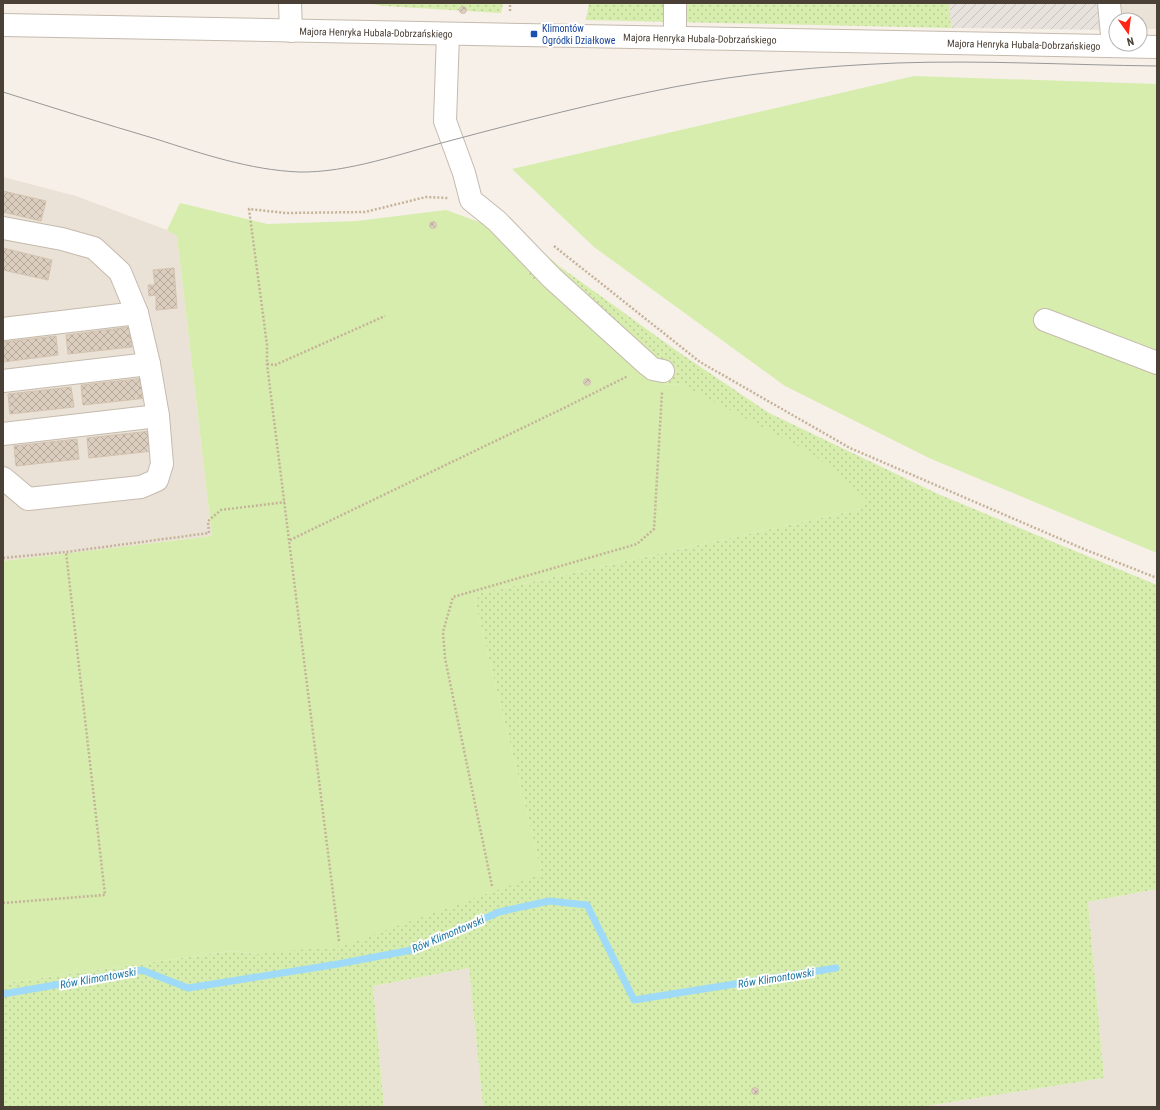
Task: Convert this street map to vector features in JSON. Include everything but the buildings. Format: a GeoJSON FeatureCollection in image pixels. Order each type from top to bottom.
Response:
{"type":"FeatureCollection","features":[{"type":"Feature","properties":{"kind":"street"},"geometry":{"type":"LineString","coordinates":[[290,3],[292,31]]}},
{"type":"Feature","properties":{"kind":"street"},"geometry":{"type":"LineString","coordinates":[[674,38],[675,3]]}},
{"type":"Feature","properties":{"kind":"street","name":"Majora Henryka Hubala-Dobrzańskiego"},"geometry":{"type":"LineString","coordinates":[[3,25],[1108,46]]}},
{"type":"Feature","properties":{"kind":"street"},"geometry":{"type":"LineString","coordinates":[[448,34],[444,121],[464,173],[471,200],[497,221],[552,278],[656,368]]}},
{"type":"Feature","properties":{"kind":"street"},"geometry":{"type":"LineString","coordinates":[[3,228],[62,239],[94,248],[120,272],[137,313],[149,364],[158,416],[162,464],[157,480],[141,487],[28,499],[3,478]]}},
{"type":"Feature","properties":{"kind":"street"},"geometry":{"type":"LineString","coordinates":[[3,329],[137,313]]}},
{"type":"Feature","properties":{"kind":"street"},"geometry":{"type":"LineString","coordinates":[[1045,320],[1157,363]]}},
{"type":"Feature","properties":{"kind":"street"},"geometry":{"type":"LineString","coordinates":[[3,381],[149,364]]}},
{"type":"Feature","properties":{"kind":"street"},"geometry":{"type":"LineString","coordinates":[[3,434],[158,416]]}},
{"type":"Feature","properties":{"kind":"path"},"geometry":{"type":"LineString","coordinates":[[510,3],[510,11]]}},
{"type":"Feature","properties":{"kind":"path"},"geometry":{"type":"LineString","coordinates":[[339,941],[267,364],[267,345],[253,228],[249,209],[286,213],[365,212],[426,197],[471,200]]}},
{"type":"Feature","properties":{"kind":"path"},"geometry":{"type":"LineString","coordinates":[[552,244],[700,362],[850,448],[1086,550],[1157,578]]}},
{"type":"Feature","properties":{"kind":"path"},"geometry":{"type":"LineString","coordinates":[[267,364],[275,364],[386,316]]}},
{"type":"Feature","properties":{"kind":"path"},"geometry":{"type":"LineString","coordinates":[[290,540],[566,407],[656,368],[654,529],[637,544],[453,597],[443,632],[445,658],[492,886]]}},
{"type":"Feature","properties":{"kind":"path"},"geometry":{"type":"LineString","coordinates":[[3,558],[66,552],[209,533],[208,521],[221,510],[285,502]]}},
{"type":"Feature","properties":{"kind":"path"},"geometry":{"type":"LineString","coordinates":[[3,903],[105,895],[66,552]]}},
{"type":"Feature","properties":{"kind":"shaded area"},"geometry":{"type":"Polygon","coordinates":[[[949,3],[1116,3],[1116,12],[1108,12],[1108,30],[951,28],[949,3]]]}},
{"type":"Feature","properties":{"kind":"shaded area"},"geometry":{"type":"Polygon","coordinates":[[[1116,3],[1157,3],[1157,29],[1148,29],[1148,12],[1117,12],[1116,3]]]}},
{"type":"Feature","properties":{"kind":"shaded area"},"geometry":{"type":"Polygon","coordinates":[[[3,177],[76,196],[167,230],[177,236],[212,536],[3,561],[3,177]]]}},
{"type":"Feature","properties":{"kind":"shaded area"},"geometry":{"type":"Polygon","coordinates":[[[1157,889],[1157,1107],[927,1107],[1104,1078],[1088,902],[1157,889]]]}},
{"type":"Feature","properties":{"kind":"shaded area"},"geometry":{"type":"Polygon","coordinates":[[[469,968],[483,1107],[384,1107],[373,986],[469,968]]]}},
{"type":"Feature","properties":{"kind":"green space"},"geometry":{"type":"Polygon","coordinates":[[[366,3],[503,3],[501,13],[384,6],[366,3]]]}},
{"type":"Feature","properties":{"kind":"green space"},"geometry":{"type":"Polygon","coordinates":[[[589,3],[949,3],[951,28],[586,20],[589,3]]]}},
{"type":"Feature","properties":{"kind":"green space"},"geometry":{"type":"Polygon","coordinates":[[[914,76],[1157,84],[1157,553],[929,458],[785,386],[594,247],[512,169],[914,76]]]}},
{"type":"Feature","properties":{"kind":"green space"},"geometry":{"type":"Polygon","coordinates":[[[180,203],[267,224],[357,221],[446,210],[493,227],[525,258],[530,280],[543,279],[658,384],[683,385],[813,454],[866,498],[861,509],[481,593],[475,601],[542,874],[342,946],[256,954],[232,951],[3,983],[3,561],[212,536],[177,236],[167,230],[180,203]]]}},
{"type":"Feature","properties":{"kind":"green space"},"geometry":{"type":"Polygon","coordinates":[[[543,252],[559,266],[677,351],[769,413],[938,494],[1157,585],[1157,889],[1088,902],[1104,1078],[927,1107],[483,1107],[469,968],[373,986],[384,1107],[3,1107],[3,983],[232,951],[256,954],[542,874],[475,601],[481,593],[861,509],[683,385],[658,384],[543,279],[530,280],[525,258],[543,252]]]}},
{"type":"Feature","properties":{"kind":"waterway","name":"Rów Klimontowski"},"geometry":{"type":"LineString","coordinates":[[3,994],[142,970],[188,988],[338,964],[417,949],[499,912],[549,901],[587,905],[634,1000],[836,968]]}},
{"type":"Feature","properties":{"kind":"tram line"},"geometry":{"type":"LineString","coordinates":[[3,92],[191,150],[245,165],[281,171],[299,172],[356,166],[533,119],[617,99],[701,82],[757,74],[841,66],[929,62],[1157,66]]}},
{"type":"Feature","properties":{"kind":"place","name":"Klimontów Ogródki Działkowe"},"geometry":{"type":"Point","coordinates":[534,34]}}]}
